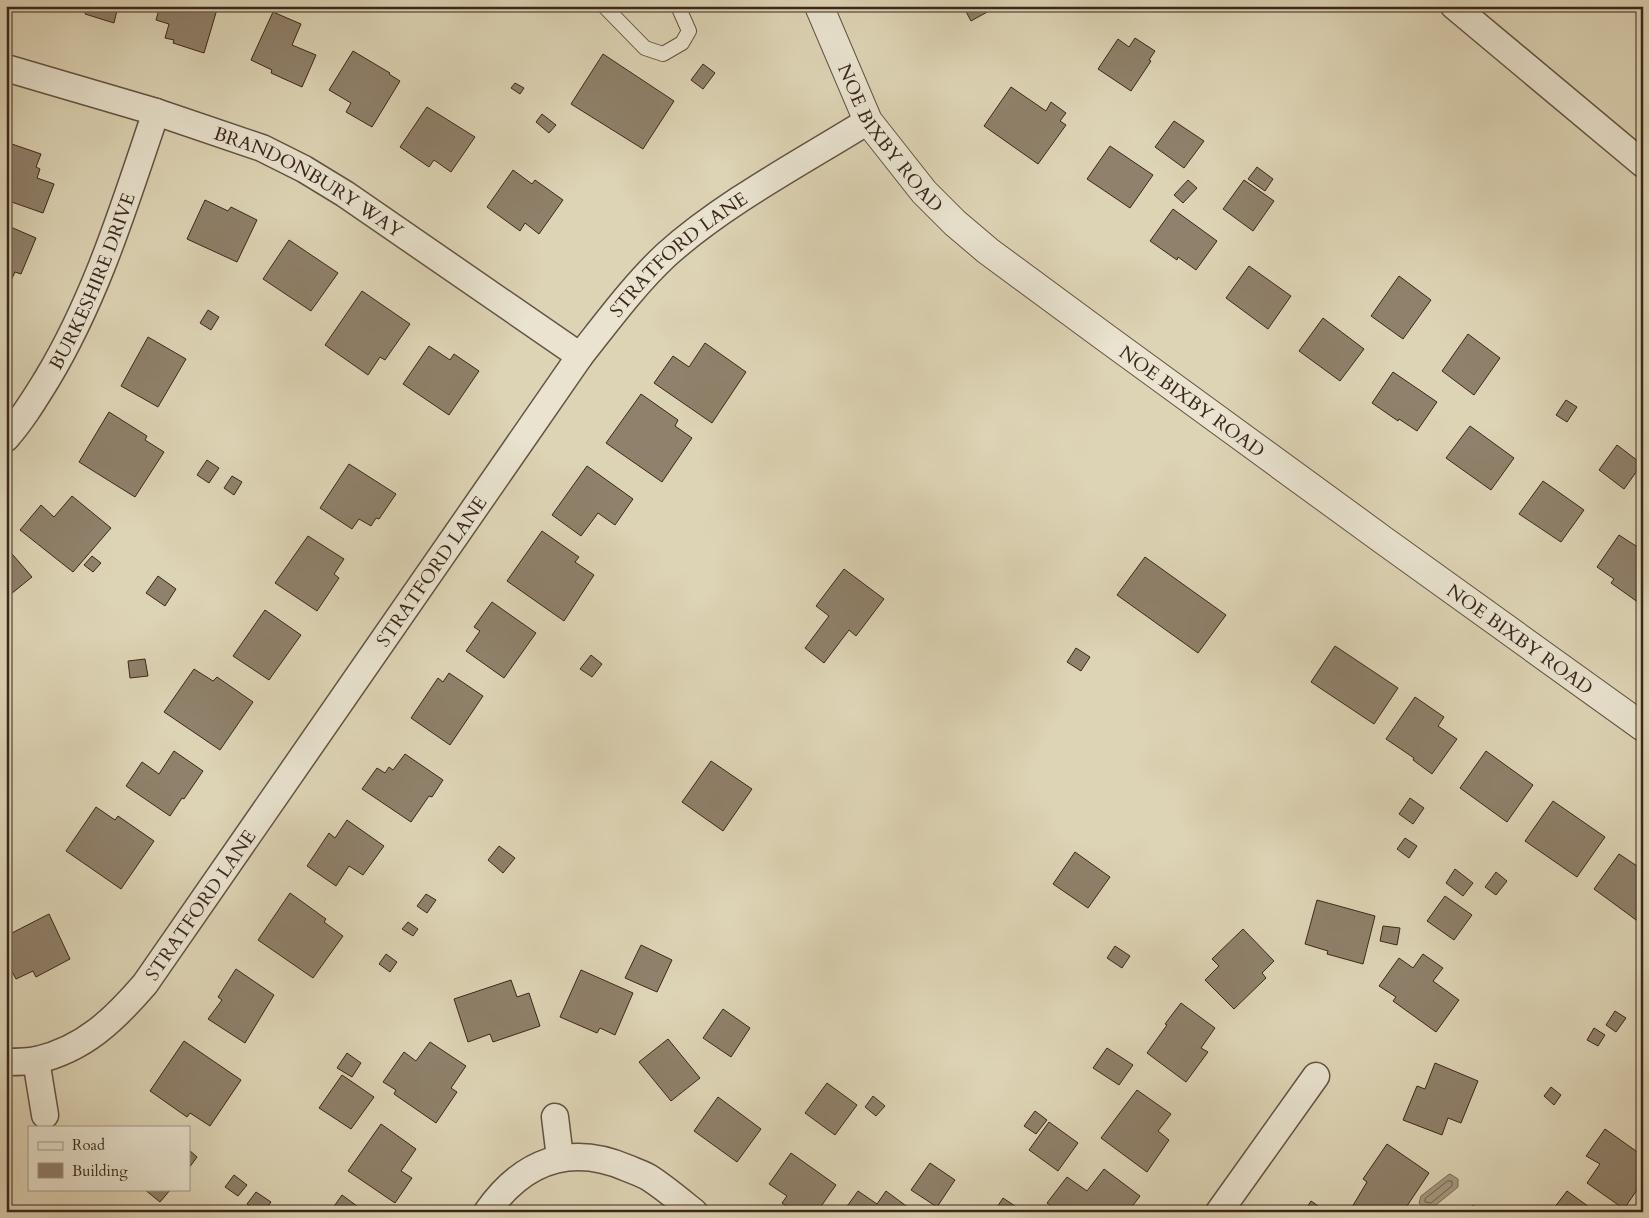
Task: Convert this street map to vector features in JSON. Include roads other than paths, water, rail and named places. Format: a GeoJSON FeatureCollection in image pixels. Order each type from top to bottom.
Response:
{"type":"FeatureCollection","features":[{"type":"Feature","properties":{"kind":"street","name":"NOE BIXBY ROAD"},"geometry":{"type":"LineString","coordinates":[[818,6],[868,120],[924,192],[954,223],[988,251],[1375,535],[1643,727]]}},
{"type":"Feature","properties":{"kind":"street"},"geometry":{"type":"LineString","coordinates":[[1454,6],[1643,164]]}},
{"type":"Feature","properties":{"kind":"street","name":"BRANDONBURY WAY"},"geometry":{"type":"LineString","coordinates":[[6,68],[156,112],[262,148],[304,169],[344,194],[580,356]]}},
{"type":"Feature","properties":{"kind":"street","name":"BURKESHIRE DRIVE"},"geometry":{"type":"LineString","coordinates":[[6,438],[22,420],[57,362],[91,295],[156,112]]}},
{"type":"Feature","properties":{"kind":"street","name":"STRATFORD LANE"},"geometry":{"type":"LineString","coordinates":[[6,1062],[36,1060],[68,1050],[97,1033],[122,1010],[145,984],[580,356],[629,295],[666,256],[708,221],[868,120]]}},
{"type":"Feature","properties":{"kind":"street"},"geometry":{"type":"LineString","coordinates":[[36,1060],[45,1114]]}},
{"type":"Feature","properties":{"kind":"street"},"geometry":{"type":"LineString","coordinates":[[1219,1212],[1316,1076]]}},
{"type":"Feature","properties":{"kind":"street"},"geometry":{"type":"LineString","coordinates":[[552,1161],[555,1117]]}},
{"type":"Feature","properties":{"kind":"street"},"geometry":{"type":"LineString","coordinates":[[487,1212],[497,1198],[518,1178],[530,1170],[552,1161],[583,1156],[615,1163],[647,1177],[694,1212]]}},
{"type":"Feature","properties":{"kind":"lane"},"geometry":{"type":"LineString","coordinates":[[604,6],[645,48],[663,54],[682,43],[689,31],[678,6]]}},
{"type":"Feature","properties":{"kind":"water"},"geometry":{"type":"Polygon","coordinates":[[[1450,1174],[1458,1179],[1458,1187],[1431,1209],[1426,1209],[1419,1203],[1421,1196],[1450,1174]]]}}]}
